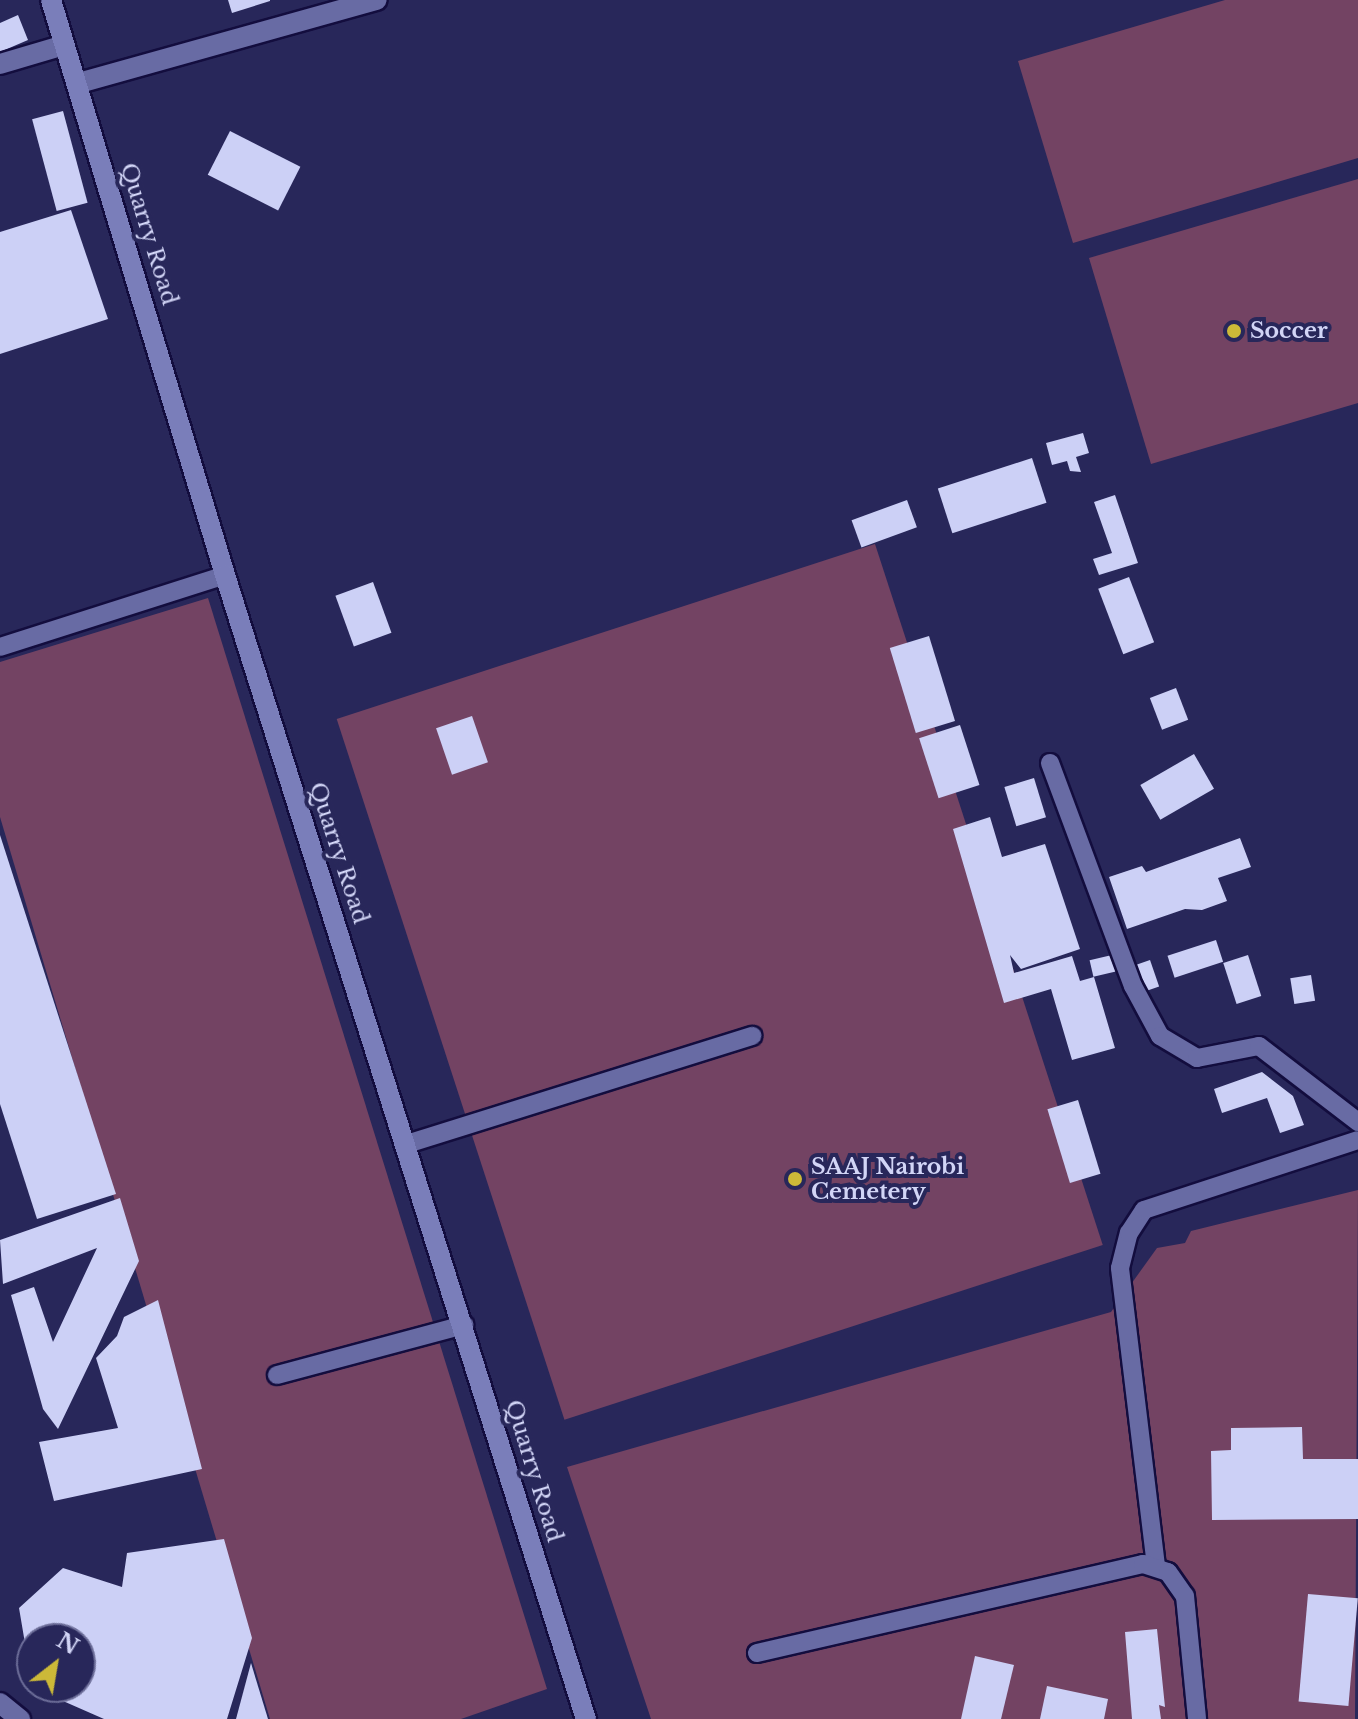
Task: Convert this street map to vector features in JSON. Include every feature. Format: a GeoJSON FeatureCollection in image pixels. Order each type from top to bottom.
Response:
{"type":"FeatureCollection","features":[{"type":"Feature","properties":{"kind":"main road","name":"Quarry Road"},"geometry":{"type":"LineString","coordinates":[[51,0],[79,83],[225,575],[586,1719]]}},
{"type":"Feature","properties":{"kind":"street"},"geometry":{"type":"LineString","coordinates":[[79,83],[366,1]]}},
{"type":"Feature","properties":{"kind":"street"},"geometry":{"type":"LineString","coordinates":[[0,64],[64,45]]}},
{"type":"Feature","properties":{"kind":"street"},"geometry":{"type":"LineString","coordinates":[[0,1703],[20,1719]]}},
{"type":"Feature","properties":{"kind":"lane"},"geometry":{"type":"LineString","coordinates":[[0,647],[225,575]]}},
{"type":"Feature","properties":{"kind":"lane"},"geometry":{"type":"LineString","coordinates":[[1050,763],[1133,986],[1160,1036],[1197,1058],[1259,1046],[1358,1122]]}},
{"type":"Feature","properties":{"kind":"lane"},"geometry":{"type":"LineString","coordinates":[[407,1144],[752,1036]]}},
{"type":"Feature","properties":{"kind":"lane"},"geometry":{"type":"LineString","coordinates":[[1156,1566],[1120,1268],[1129,1233],[1144,1210],[1358,1140]]}},
{"type":"Feature","properties":{"kind":"lane"},"geometry":{"type":"LineString","coordinates":[[277,1375],[464,1325]]}},
{"type":"Feature","properties":{"kind":"lane"},"geometry":{"type":"LineString","coordinates":[[757,1653],[1134,1564],[1156,1566],[1176,1580],[1185,1596],[1197,1719]]}},
{"type":"Feature","properties":{"kind":"shaded area"},"geometry":{"type":"Polygon","coordinates":[[[1225,0],[1358,0],[1358,158],[1073,243],[1018,61],[1225,0]]]}},
{"type":"Feature","properties":{"kind":"shaded area","name":"Soccer"},"geometry":{"type":"Polygon","coordinates":[[[1358,179],[1358,403],[1151,464],[1089,258],[1358,179]]]}},
{"type":"Feature","properties":{"kind":"shaded area"},"geometry":{"type":"Polygon","coordinates":[[[875,544],[1103,1245],[564,1420],[337,719],[875,544]]]}},
{"type":"Feature","properties":{"kind":"shaded area"},"geometry":{"type":"Polygon","coordinates":[[[208,598],[547,1689],[461,1719],[270,1719],[0,817],[0,662],[208,598]]]}},
{"type":"Feature","properties":{"kind":"shaded area"},"geometry":{"type":"Polygon","coordinates":[[[1358,1190],[1355,1719],[651,1719],[567,1467],[1111,1312],[1157,1248],[1185,1243],[1191,1231],[1358,1190]]]}},
{"type":"Feature","properties":{"kind":"building"},"geometry":{"type":"Polygon","coordinates":[[[228,0],[270,0],[270,1],[232,13],[228,0]]]}},
{"type":"Feature","properties":{"kind":"building"},"geometry":{"type":"Polygon","coordinates":[[[18,15],[28,40],[0,52],[0,23],[18,15]]]}},
{"type":"Feature","properties":{"kind":"building"},"geometry":{"type":"Polygon","coordinates":[[[63,111],[88,203],[57,211],[32,119],[63,111]]]}},
{"type":"Feature","properties":{"kind":"building"},"geometry":{"type":"Polygon","coordinates":[[[230,131],[300,167],[278,211],[208,175],[230,131]]]}},
{"type":"Feature","properties":{"kind":"building"},"geometry":{"type":"Polygon","coordinates":[[[71,210],[108,319],[0,354],[0,232],[71,210]]]}},
{"type":"Feature","properties":{"kind":"building"},"geometry":{"type":"Polygon","coordinates":[[[1083,433],[1089,453],[1076,457],[1081,472],[1070,471],[1067,461],[1052,465],[1046,443],[1083,433]]]}},
{"type":"Feature","properties":{"kind":"building"},"geometry":{"type":"Polygon","coordinates":[[[1032,458],[1047,503],[952,533],[938,489],[1032,458]]]}},
{"type":"Feature","properties":{"kind":"building"},"geometry":{"type":"Polygon","coordinates":[[[1115,495],[1138,563],[1099,575],[1093,559],[1112,553],[1094,502],[1115,495]]]}},
{"type":"Feature","properties":{"kind":"building"},"geometry":{"type":"Polygon","coordinates":[[[907,500],[917,527],[861,547],[852,520],[907,500]]]}},
{"type":"Feature","properties":{"kind":"building"},"geometry":{"type":"Polygon","coordinates":[[[1129,577],[1154,642],[1123,654],[1098,589],[1129,577]]]}},
{"type":"Feature","properties":{"kind":"building"},"geometry":{"type":"Polygon","coordinates":[[[373,582],[391,633],[354,646],[335,596],[373,582]]]}},
{"type":"Feature","properties":{"kind":"building"},"geometry":{"type":"Polygon","coordinates":[[[929,636],[955,721],[916,733],[890,648],[929,636]]]}},
{"type":"Feature","properties":{"kind":"building"},"geometry":{"type":"Polygon","coordinates":[[[1176,688],[1188,720],[1162,730],[1150,698],[1176,688]]]}},
{"type":"Feature","properties":{"kind":"building"},"geometry":{"type":"Polygon","coordinates":[[[472,716],[488,762],[452,775],[436,728],[472,716]]]}},
{"type":"Feature","properties":{"kind":"building"},"geometry":{"type":"Polygon","coordinates":[[[960,725],[979,785],[939,798],[919,738],[960,725]]]}},
{"type":"Feature","properties":{"kind":"building"},"geometry":{"type":"Polygon","coordinates":[[[1194,754],[1214,789],[1160,820],[1140,785],[1194,754]]]}},
{"type":"Feature","properties":{"kind":"building"},"geometry":{"type":"Polygon","coordinates":[[[1034,778],[1046,817],[1016,826],[1004,787],[1034,778]]]}},
{"type":"Feature","properties":{"kind":"building"},"geometry":{"type":"Polygon","coordinates":[[[990,817],[1002,857],[1045,844],[1080,949],[1021,969],[1010,955],[1014,973],[1072,956],[1080,981],[1094,977],[1115,1048],[1072,1060],[1051,989],[1004,1003],[953,829],[990,817]]]}},
{"type":"Feature","properties":{"kind":"building"},"geometry":{"type":"Polygon","coordinates":[[[0,835],[116,1194],[37,1219],[0,1104],[0,835]]]}},
{"type":"Feature","properties":{"kind":"building"},"geometry":{"type":"Polygon","coordinates":[[[1240,838],[1251,867],[1218,878],[1227,901],[1202,910],[1185,909],[1127,929],[1109,877],[1142,866],[1146,872],[1240,838]]]}},
{"type":"Feature","properties":{"kind":"building"},"geometry":{"type":"Polygon","coordinates":[[[1216,940],[1223,962],[1175,978],[1167,956],[1216,940]]]}},
{"type":"Feature","properties":{"kind":"building"},"geometry":{"type":"Polygon","coordinates":[[[1112,955],[1116,972],[1093,977],[1090,960],[1112,955]]]}},
{"type":"Feature","properties":{"kind":"building"},"geometry":{"type":"Polygon","coordinates":[[[1248,955],[1261,996],[1237,1004],[1223,963],[1248,955]]]}},
{"type":"Feature","properties":{"kind":"building"},"geometry":{"type":"Polygon","coordinates":[[[1150,960],[1159,986],[1141,993],[1132,966],[1150,960]]]}},
{"type":"Feature","properties":{"kind":"building"},"geometry":{"type":"Polygon","coordinates":[[[1311,975],[1315,1001],[1294,1004],[1290,978],[1311,975]]]}},
{"type":"Feature","properties":{"kind":"building"},"geometry":{"type":"Polygon","coordinates":[[[1262,1072],[1293,1096],[1304,1125],[1280,1133],[1267,1098],[1222,1113],[1214,1089],[1262,1072]]]}},
{"type":"Feature","properties":{"kind":"building"},"geometry":{"type":"Polygon","coordinates":[[[1078,1100],[1101,1174],[1070,1183],[1047,1109],[1078,1100]]]}},
{"type":"Feature","properties":{"kind":"building"},"geometry":{"type":"Polygon","coordinates":[[[120,1198],[139,1261],[58,1429],[43,1409],[11,1295],[34,1287],[53,1342],[97,1248],[3,1284],[0,1240],[120,1198]]]}},
{"type":"Feature","properties":{"kind":"building"},"geometry":{"type":"Polygon","coordinates":[[[158,1300],[202,1469],[54,1501],[39,1442],[118,1428],[96,1358],[117,1336],[124,1317],[158,1300]]]}},
{"type":"Feature","properties":{"kind":"building"},"geometry":{"type":"Polygon","coordinates":[[[1302,1427],[1303,1459],[1358,1459],[1358,1519],[1212,1520],[1211,1451],[1231,1450],[1231,1428],[1302,1427]]]}},
{"type":"Feature","properties":{"kind":"building"},"geometry":{"type":"Polygon","coordinates":[[[224,1539],[252,1638],[227,1719],[104,1719],[68,1703],[96,1703],[96,1623],[22,1623],[19,1608],[63,1568],[122,1587],[127,1553],[224,1539]]]}},
{"type":"Feature","properties":{"kind":"building"},"geometry":{"type":"Polygon","coordinates":[[[1308,1594],[1358,1598],[1348,1706],[1299,1702],[1308,1594]]]}},
{"type":"Feature","properties":{"kind":"building"},"geometry":{"type":"Polygon","coordinates":[[[1157,1629],[1165,1707],[1159,1705],[1161,1719],[1132,1719],[1125,1632],[1157,1629]]]}},
{"type":"Feature","properties":{"kind":"building"},"geometry":{"type":"Polygon","coordinates":[[[975,1656],[1014,1665],[1001,1719],[961,1719],[975,1656]]]}},
{"type":"Feature","properties":{"kind":"building"},"geometry":{"type":"Polygon","coordinates":[[[251,1663],[268,1719],[236,1719],[251,1663]]]}},
{"type":"Feature","properties":{"kind":"building"},"geometry":{"type":"Polygon","coordinates":[[[1047,1686],[1108,1699],[1104,1719],[1040,1719],[1047,1686]]]}},
{"type":"Feature","properties":{"kind":"place","name":"Soccer"},"geometry":{"type":"Point","coordinates":[1234,331]}},
{"type":"Feature","properties":{"kind":"place","name":"SAAJ Nairobi Cemetery"},"geometry":{"type":"Point","coordinates":[795,1179]}}]}
